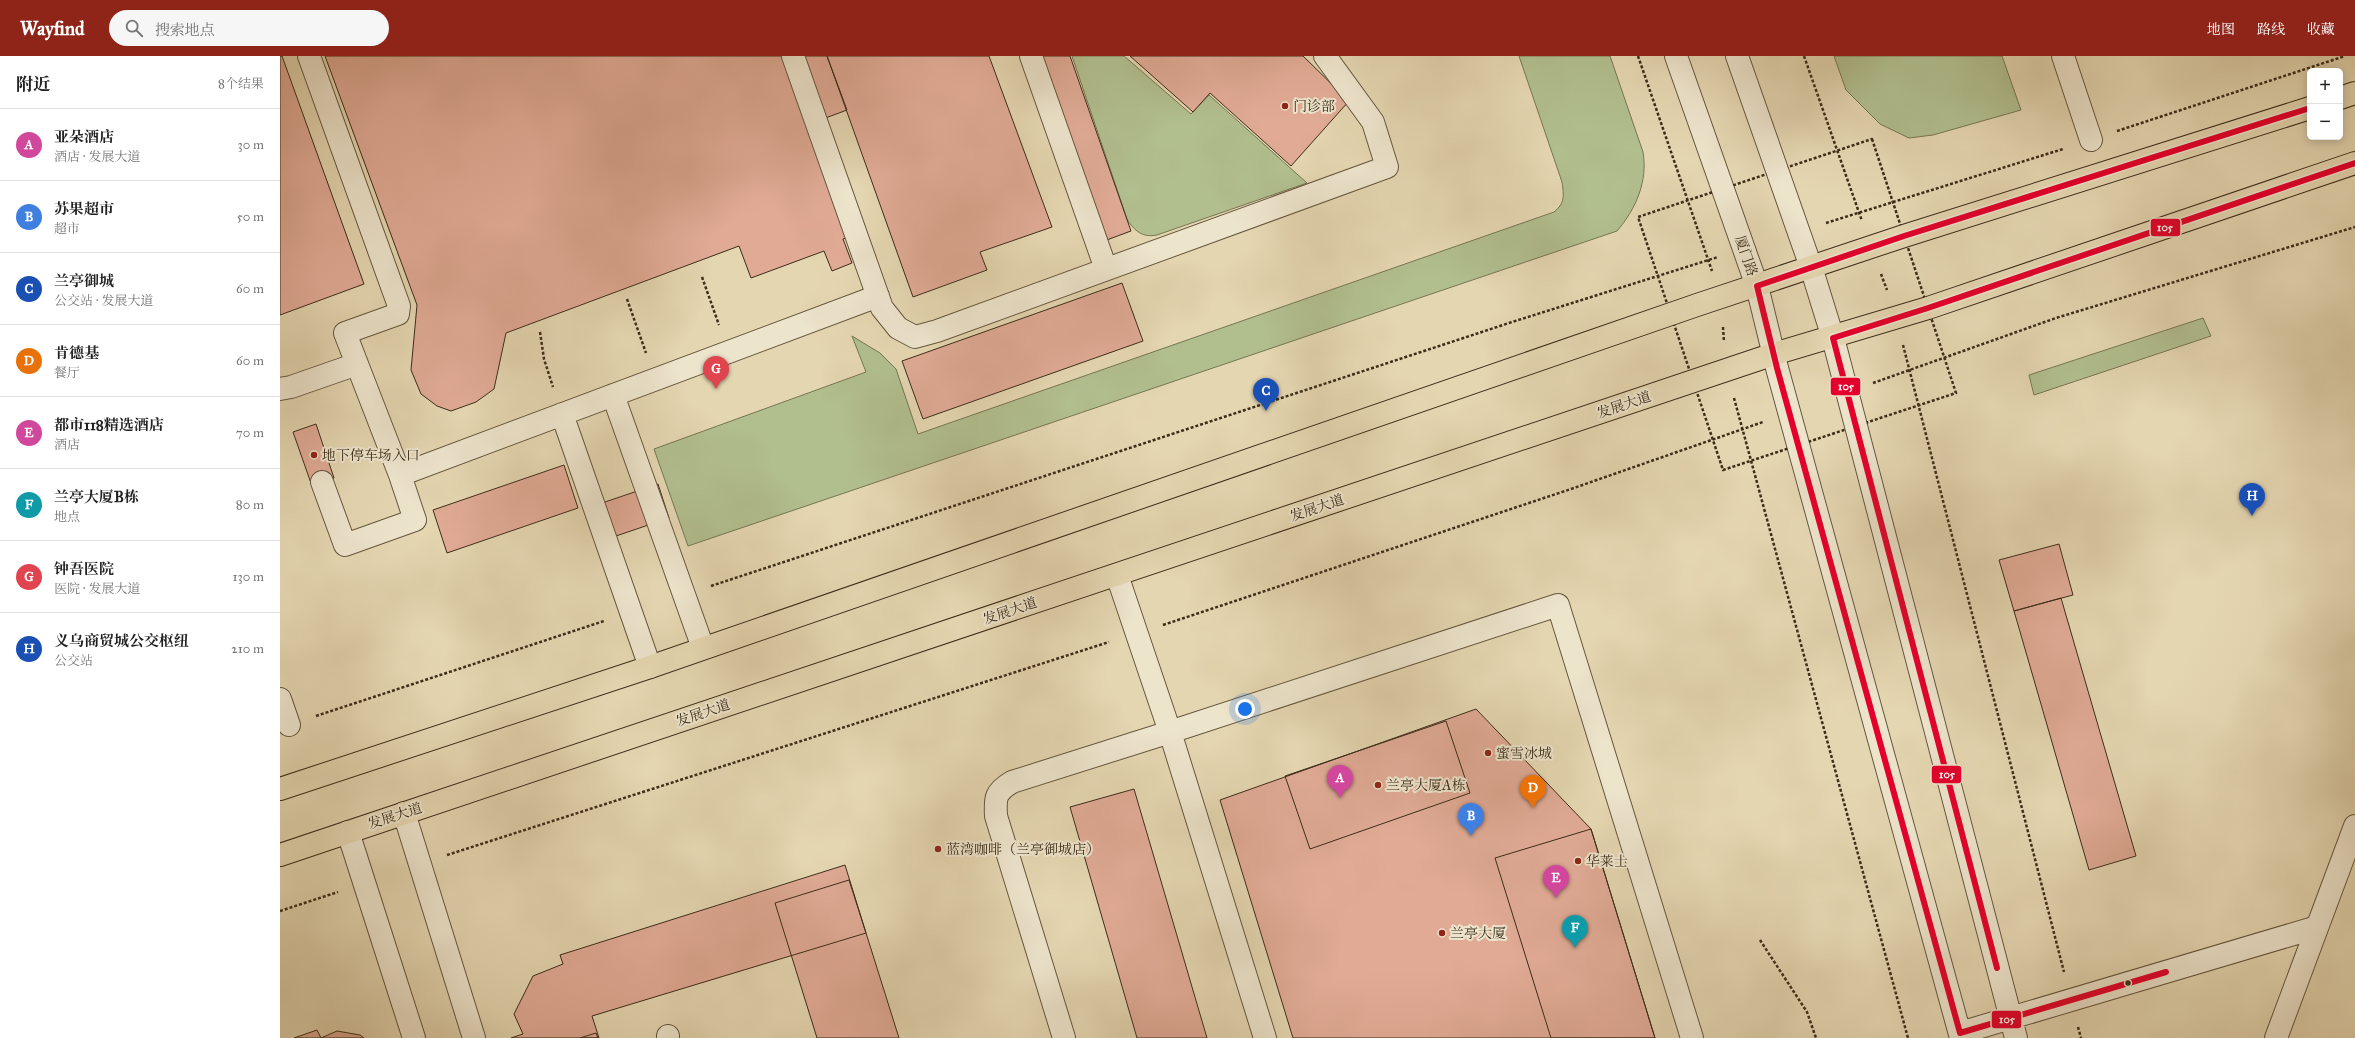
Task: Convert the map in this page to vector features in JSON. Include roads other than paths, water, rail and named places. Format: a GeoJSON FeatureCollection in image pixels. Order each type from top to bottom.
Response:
{"type":"FeatureCollection","features":[{"type":"Feature","properties":{"kind":"main road"},"geometry":{"type":"LineString","coordinates":[[2343,97],[2355,93]]}},
{"type":"Feature","properties":{"kind":"main road"},"geometry":{"type":"LineString","coordinates":[[280,788],[650,667],[1872,247],[2307,109]]}},
{"type":"Feature","properties":{"kind":"main road","name":"发展大道"},"geometry":{"type":"LineString","coordinates":[[280,855],[1726,370],[1896,317],[2355,163]]}},
{"type":"Feature","properties":{"kind":"street"},"geometry":{"type":"LineString","coordinates":[[309,56],[399,306],[398,314],[345,333],[400,474],[415,520],[345,545],[322,482]]}},
{"type":"Feature","properties":{"kind":"street"},"geometry":{"type":"LineString","coordinates":[[793,56],[882,308],[898,328],[915,336],[937,331],[1387,168],[1373,122],[1325,56]]}},
{"type":"Feature","properties":{"kind":"street"},"geometry":{"type":"LineString","coordinates":[[1031,56],[1106,269]]}},
{"type":"Feature","properties":{"kind":"street","name":"厦门路"},"geometry":{"type":"LineString","coordinates":[[1676,56],[1757,286],[1774,354],[1961,1035]]}},
{"type":"Feature","properties":{"kind":"street"},"geometry":{"type":"LineString","coordinates":[[1737,56],[1798,232],[1832,338],[2013,1028]]}},
{"type":"Feature","properties":{"kind":"street"},"geometry":{"type":"LineString","coordinates":[[2063,56],[2091,140]]}},
{"type":"Feature","properties":{"kind":"street"},"geometry":{"type":"LineString","coordinates":[[400,474],[878,296]]}},
{"type":"Feature","properties":{"kind":"street"},"geometry":{"type":"LineString","coordinates":[[280,389],[291,388],[357,364]]}},
{"type":"Feature","properties":{"kind":"street"},"geometry":{"type":"LineString","coordinates":[[613,395],[703,648]]}},
{"type":"Feature","properties":{"kind":"street"},"geometry":{"type":"LineString","coordinates":[[562,414],[650,667]]}},
{"type":"Feature","properties":{"kind":"street"},"geometry":{"type":"LineString","coordinates":[[1117,575],[1170,732],[1264,1038]]}},
{"type":"Feature","properties":{"kind":"street"},"geometry":{"type":"LineString","coordinates":[[1064,1038],[996,816],[995,799],[1002,788],[1012,782],[1558,605],[1692,1038]]}},
{"type":"Feature","properties":{"kind":"street"},"geometry":{"type":"LineString","coordinates":[[280,699],[289,725]]}},
{"type":"Feature","properties":{"kind":"street"},"geometry":{"type":"LineString","coordinates":[[404,813],[474,1038]]}},
{"type":"Feature","properties":{"kind":"street"},"geometry":{"type":"LineString","coordinates":[[2276,1038],[2355,826]]}},
{"type":"Feature","properties":{"kind":"street"},"geometry":{"type":"LineString","coordinates":[[348,832],[414,1038]]}},
{"type":"Feature","properties":{"kind":"street"},"geometry":{"type":"LineString","coordinates":[[1961,1035],[2013,1028],[2071,1000],[2317,927]]}},
{"type":"Feature","properties":{"kind":"place","name":"门诊部"},"geometry":{"type":"Point","coordinates":[1285,106]}},
{"type":"Feature","properties":{"kind":"place","name":"钟吾医院"},"geometry":{"type":"Point","coordinates":[716,389]}},
{"type":"Feature","properties":{"kind":"place","name":"兰亭御城"},"geometry":{"type":"Point","coordinates":[1266,411]}},
{"type":"Feature","properties":{"kind":"place","name":"地下停车场入口"},"geometry":{"type":"Point","coordinates":[314,455]}},
{"type":"Feature","properties":{"kind":"place","name":"义乌商贸城公交枢纽"},"geometry":{"type":"Point","coordinates":[2252,516]}},
{"type":"Feature","properties":{"kind":"place","name":"蜜雪冰城"},"geometry":{"type":"Point","coordinates":[1488,753]}},
{"type":"Feature","properties":{"kind":"place","name":"兰亭大厦A栋"},"geometry":{"type":"Point","coordinates":[1378,785]}},
{"type":"Feature","properties":{"kind":"place","name":"亚朵酒店"},"geometry":{"type":"Point","coordinates":[1340,798]}},
{"type":"Feature","properties":{"kind":"place","name":"肯德基"},"geometry":{"type":"Point","coordinates":[1533,808]}},
{"type":"Feature","properties":{"kind":"place","name":"苏果超市"},"geometry":{"type":"Point","coordinates":[1471,836]}},
{"type":"Feature","properties":{"kind":"place","name":"蓝湾咖啡（兰亭御城店）"},"geometry":{"type":"Point","coordinates":[938,849]}},
{"type":"Feature","properties":{"kind":"place","name":"华莱士"},"geometry":{"type":"Point","coordinates":[1578,861]}},
{"type":"Feature","properties":{"kind":"place","name":"都市118精选酒店"},"geometry":{"type":"Point","coordinates":[1556,898]}},
{"type":"Feature","properties":{"kind":"place","name":"兰亭大厦"},"geometry":{"type":"Point","coordinates":[1442,933]}},
{"type":"Feature","properties":{"kind":"place","name":"兰亭大厦B栋"},"geometry":{"type":"Point","coordinates":[1575,948]}}]}
